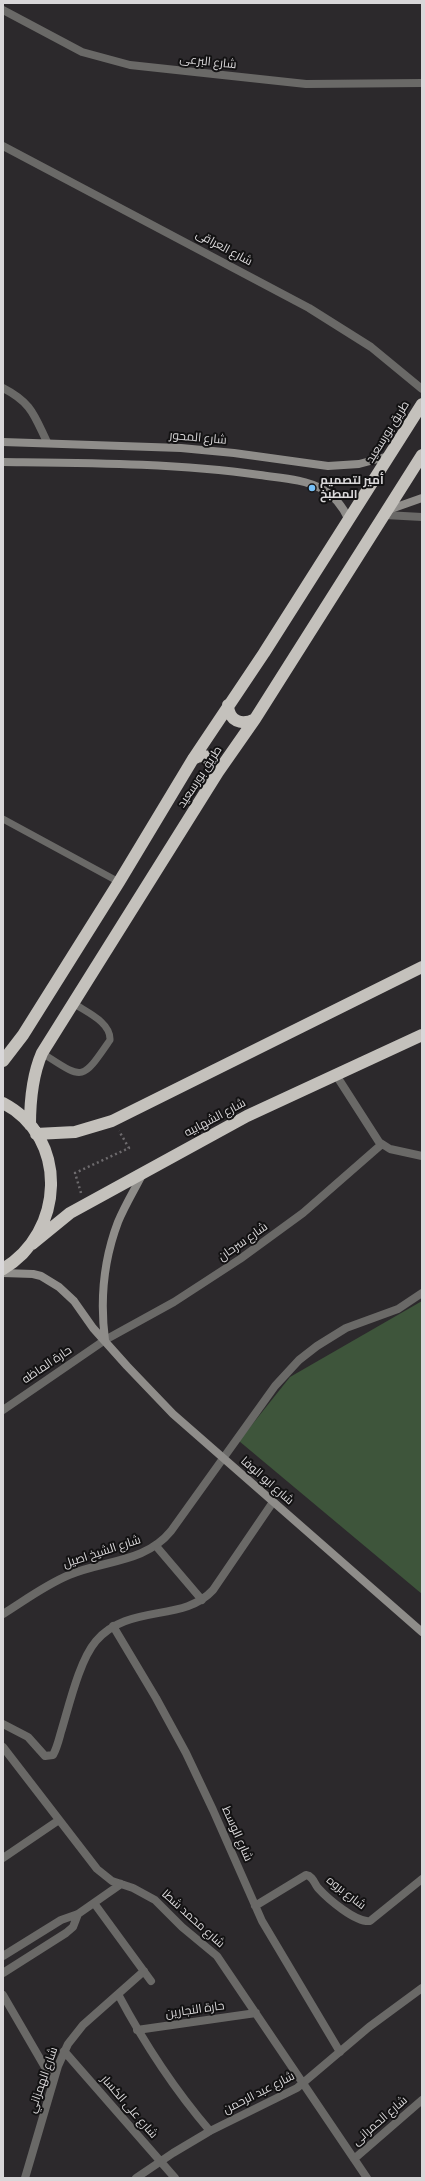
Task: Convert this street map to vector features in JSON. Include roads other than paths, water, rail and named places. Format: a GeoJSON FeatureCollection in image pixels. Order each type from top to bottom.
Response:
{"type":"FeatureCollection","features":[{"type":"Feature","properties":{"kind":"highway","name":"طريق بورسعيد"},"geometry":{"type":"LineString","coordinates":[[3,1061],[13,1050],[119,882],[193,759],[264,653],[422,404]]}},
{"type":"Feature","properties":{"kind":"highway","name":"طريق بورسعيد"},"geometry":{"type":"LineString","coordinates":[[33,1129],[32,1088],[36,1067],[42,1053],[218,772],[254,719],[422,455]]}},
{"type":"Feature","properties":{"kind":"highway"},"geometry":{"type":"LineString","coordinates":[[228,705],[231,717],[236,721],[242,723],[254,719]]}},
{"type":"Feature","properties":{"kind":"highway"},"geometry":{"type":"LineString","coordinates":[[193,759],[199,756],[206,756],[212,759],[217,765],[218,772]]}},
{"type":"Feature","properties":{"kind":"highway"},"geometry":{"type":"LineString","coordinates":[[33,1129],[75,1132],[112,1121],[422,967]]}},
{"type":"Feature","properties":{"kind":"highway","name":"شارع الشهابيه"},"geometry":{"type":"LineString","coordinates":[[32,1244],[65,1217],[85,1204],[247,1116],[422,1035]]}},
{"type":"Feature","properties":{"kind":"highway"},"geometry":{"type":"LineString","coordinates":[[3,1103],[19,1114],[33,1129],[48,1161],[52,1190],[46,1218],[32,1244],[22,1255],[3,1269]]}},
{"type":"Feature","properties":{"kind":"street","name":"شارع البرعى"},"geometry":{"type":"LineString","coordinates":[[3,10],[82,52],[130,65],[306,84],[422,83]]}},
{"type":"Feature","properties":{"kind":"street","name":"شارع العراقى"},"geometry":{"type":"LineString","coordinates":[[3,146],[202,249],[320,314],[371,347],[422,388]]}},
{"type":"Feature","properties":{"kind":"street"},"geometry":{"type":"LineString","coordinates":[[3,388],[18,396],[30,406],[47,442]]}},
{"type":"Feature","properties":{"kind":"street","name":"شارع المحور"},"geometry":{"type":"LineString","coordinates":[[3,442],[47,442],[211,450],[328,466],[359,464],[390,456]]}},
{"type":"Feature","properties":{"kind":"street"},"geometry":{"type":"LineString","coordinates":[[3,462],[157,465],[221,470],[291,480],[308,484],[328,492],[342,507],[349,520]]}},
{"type":"Feature","properties":{"kind":"street"},"geometry":{"type":"LineString","coordinates":[[387,512],[422,498]]}},
{"type":"Feature","properties":{"kind":"street"},"geometry":{"type":"LineString","coordinates":[[387,512],[422,517]]}},
{"type":"Feature","properties":{"kind":"street"},"geometry":{"type":"LineString","coordinates":[[336,1075],[374,1136],[382,1144],[394,1150],[422,1156]]}},
{"type":"Feature","properties":{"kind":"street","name":"شارع سرحان"},"geometry":{"type":"LineString","coordinates":[[105,1340],[185,1295],[261,1244],[323,1196],[382,1144]]}},
{"type":"Feature","properties":{"kind":"street"},"geometry":{"type":"LineString","coordinates":[[105,1340],[104,1289],[108,1255],[119,1222],[143,1173]]}},
{"type":"Feature","properties":{"kind":"street","name":"شارع ابو الوفا"},"geometry":{"type":"LineString","coordinates":[[3,1273],[33,1274],[53,1283],[74,1301],[93,1328],[149,1391],[224,1459],[422,1632]]}},
{"type":"Feature","properties":{"kind":"street","name":"شارع الشيخ اصيل"},"geometry":{"type":"LineString","coordinates":[[3,1614],[62,1578],[83,1570],[138,1556],[156,1546],[171,1531],[279,1381],[308,1353],[346,1328],[398,1309],[422,1293]]}},
{"type":"Feature","properties":{"kind":"street","name":"حارة الماظه"},"geometry":{"type":"LineString","coordinates":[[3,1410],[105,1340]]}},
{"type":"Feature","properties":{"kind":"street"},"geometry":{"type":"LineString","coordinates":[[3,1724],[22,1733],[45,1756],[53,1755],[87,1655],[95,1642],[113,1626],[135,1617],[188,1606],[202,1600],[213,1590],[273,1502]]}},
{"type":"Feature","properties":{"kind":"street"},"geometry":{"type":"LineString","coordinates":[[156,1546],[202,1600]]}},
{"type":"Feature","properties":{"kind":"street","name":"شارع الوسط"},"geometry":{"type":"LineString","coordinates":[[113,1626],[146,1679],[186,1753],[222,1829],[255,1906],[340,2052]]}},
{"type":"Feature","properties":{"kind":"street","name":"شارع محمد شطا"},"geometry":{"type":"LineString","coordinates":[[3,1747],[97,1869],[112,1881],[139,1891],[155,1900],[192,1936],[211,1950],[224,1965],[366,2178]]}},
{"type":"Feature","properties":{"kind":"street"},"geometry":{"type":"LineString","coordinates":[[3,1858],[59,1820]]}},
{"type":"Feature","properties":{"kind":"street","name":"شارع بروه"},"geometry":{"type":"LineString","coordinates":[[255,1906],[306,1875],[312,1877],[323,1893],[356,1918],[370,1921],[422,1879]]}},
{"type":"Feature","properties":{"kind":"street"},"geometry":{"type":"LineString","coordinates":[[3,1956],[61,1920],[78,1914],[121,1884]]}},
{"type":"Feature","properties":{"kind":"street"},"geometry":{"type":"LineString","coordinates":[[94,1903],[151,1981]]}},
{"type":"Feature","properties":{"kind":"street"},"geometry":{"type":"LineString","coordinates":[[3,1973],[66,1934],[73,1927],[78,1914]]}},
{"type":"Feature","properties":{"kind":"street","name":"شارع الهمزاني"},"geometry":{"type":"LineString","coordinates":[[25,2178],[53,2081],[64,2051],[83,2025],[144,1971]]}},
{"type":"Feature","properties":{"kind":"street","name":"شارع عبد الرحمن"},"geometry":{"type":"LineString","coordinates":[[136,2178],[210,2131],[290,2093],[303,2084],[389,2011],[422,1988]]}},
{"type":"Feature","properties":{"kind":"street"},"geometry":{"type":"LineString","coordinates":[[118,1994],[137,2030],[171,2082],[210,2131]]}},
{"type":"Feature","properties":{"kind":"street"},"geometry":{"type":"LineString","coordinates":[[3,1995],[53,2081]]}},
{"type":"Feature","properties":{"kind":"street","name":"حارة النجارين"},"geometry":{"type":"LineString","coordinates":[[137,2030],[256,2013]]}},
{"type":"Feature","properties":{"kind":"street","name":"شارع على الكسار"},"geometry":{"type":"LineString","coordinates":[[64,2051],[176,2178]]}},
{"type":"Feature","properties":{"kind":"street","name":"شارع الحمرانى"},"geometry":{"type":"LineString","coordinates":[[354,2159],[422,2100]]}},
{"type":"Feature","properties":{"kind":"lane"},"geometry":{"type":"LineString","coordinates":[[3,819],[119,882]]}},
{"type":"Feature","properties":{"kind":"lane"},"geometry":{"type":"LineString","coordinates":[[42,1053],[72,1073],[84,1073],[89,1070],[110,1040],[110,1034],[103,1023],[73,1003]]}},
{"type":"Feature","properties":{"kind":"place","name":"أمير لتصميم المطبخ"},"geometry":{"type":"Point","coordinates":[312,488]}}]}
